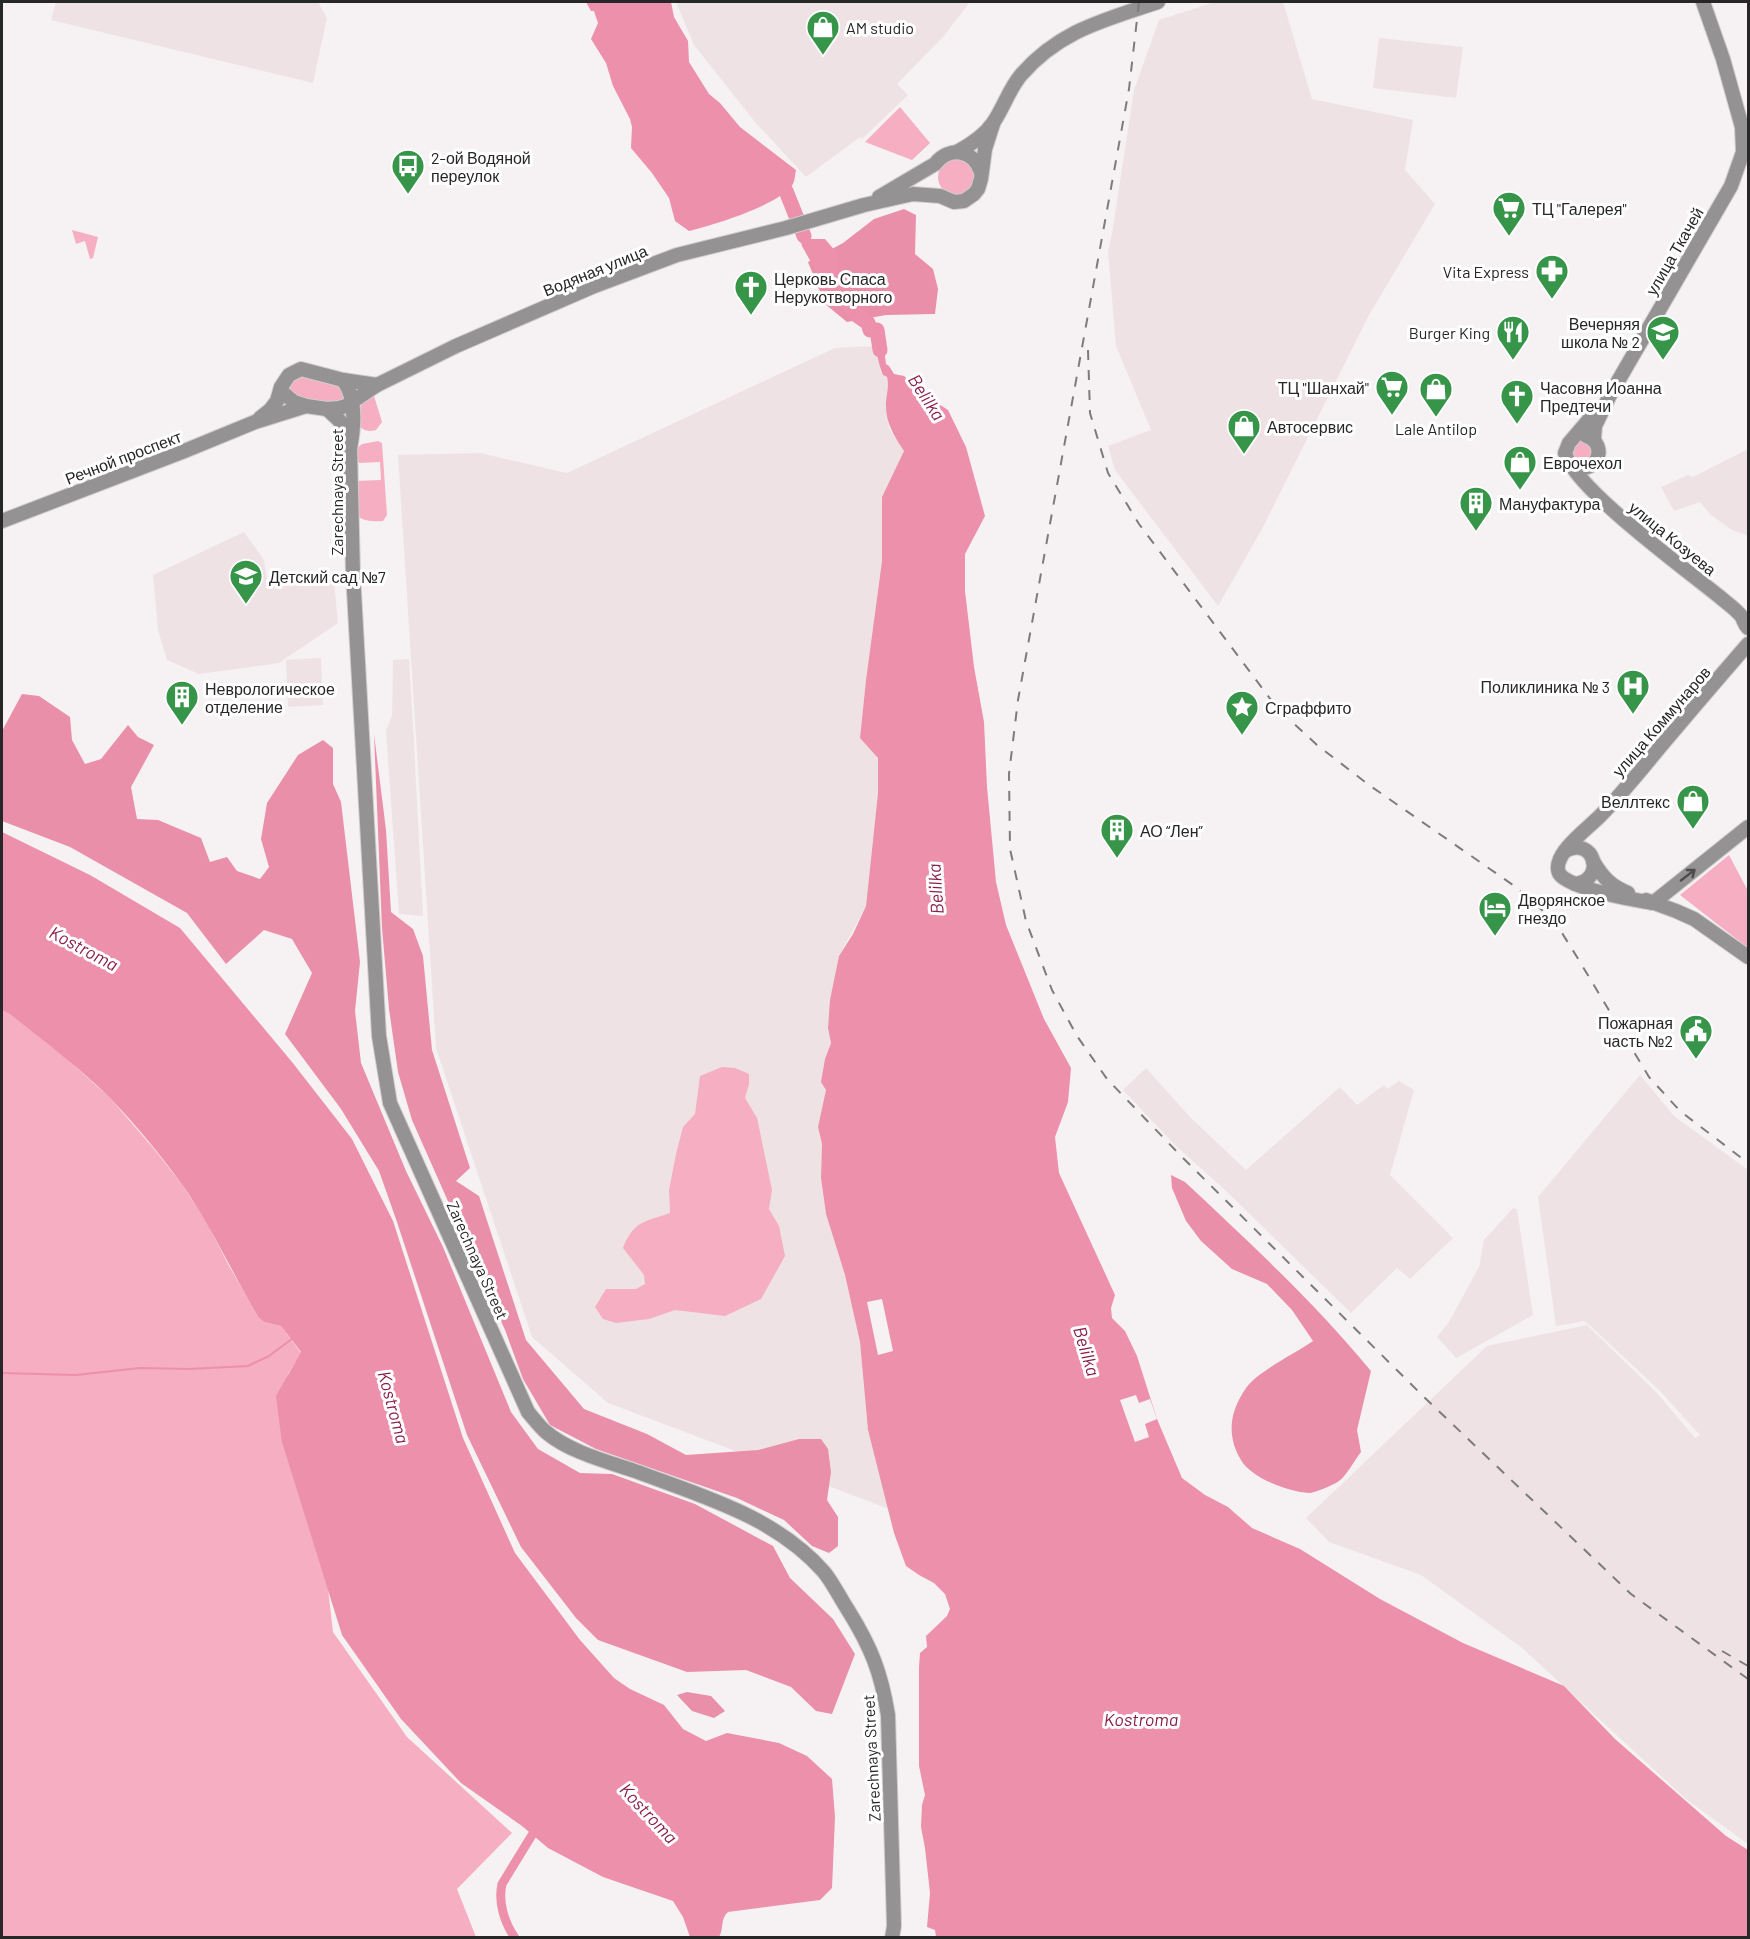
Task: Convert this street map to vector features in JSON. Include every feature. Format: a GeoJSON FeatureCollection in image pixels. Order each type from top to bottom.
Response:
{"type":"FeatureCollection","features":[{"type":"Feature","properties":{"kind":"street"},"geometry":{"type":"LineString","coordinates":[[864,205],[913,194],[940,196],[954,202],[970,198],[978,189],[985,149],[993,124],[1011,88],[1038,57],[1078,30],[1158,2]]}},
{"type":"Feature","properties":{"kind":"street","name":"улица Ткачей"},"geometry":{"type":"LineString","coordinates":[[1594,439],[1595,426],[1610,395],[1731,186],[1743,152],[1742,127],[1736,100],[1703,2]]}},
{"type":"Feature","properties":{"kind":"street"},"geometry":{"type":"LineString","coordinates":[[957,152],[969,145],[993,124]]}},
{"type":"Feature","properties":{"kind":"street"},"geometry":{"type":"LineString","coordinates":[[864,205],[935,164],[945,154],[966,153],[974,158],[981,172]]}},
{"type":"Feature","properties":{"kind":"street"},"geometry":{"type":"LineString","coordinates":[[935,164],[931,177],[932,184],[940,196]]}},
{"type":"Feature","properties":{"kind":"street","name":"Водяная улица"},"geometry":{"type":"LineString","coordinates":[[327,409],[346,406],[377,385],[456,345],[592,287],[677,255],[824,218],[864,205]]}},
{"type":"Feature","properties":{"kind":"street"},"geometry":{"type":"LineString","coordinates":[[255,422],[270,410],[289,375],[301,369],[343,380],[377,385]]}},
{"type":"Feature","properties":{"kind":"street"},"geometry":{"type":"LineString","coordinates":[[343,380],[351,393],[352,401]]}},
{"type":"Feature","properties":{"kind":"street"},"geometry":{"type":"LineString","coordinates":[[281,391],[294,402],[327,409],[339,421],[350,449]]}},
{"type":"Feature","properties":{"kind":"street","name":"улица Ткачей"},"geometry":{"type":"LineString","coordinates":[[1573,438],[1610,395]]}},
{"type":"Feature","properties":{"kind":"street","name":"Zarechnaya Street"},"geometry":{"type":"LineString","coordinates":[[352,401],[350,449],[354,586],[378,1024],[390,1103],[528,1412],[547,1433],[574,1449],[758,1520],[796,1544],[825,1573],[852,1617],[872,1652],[883,1685],[888,1715],[894,1926],[892,1938]]}},
{"type":"Feature","properties":{"kind":"street","name":"Речной проспект"},"geometry":{"type":"LineString","coordinates":[[2,521],[255,422],[306,406]]}},
{"type":"Feature","properties":{"kind":"street"},"geometry":{"type":"LineString","coordinates":[[1584,435],[1594,439],[1599,448],[1598,458],[1587,468],[1574,468],[1565,453],[1569,443],[1573,438],[1584,435]]}},
{"type":"Feature","properties":{"kind":"street","name":"улица Козуева"},"geometry":{"type":"LineString","coordinates":[[1598,458],[1598,489],[1604,502]]}},
{"type":"Feature","properties":{"kind":"street","name":"улица Козуева"},"geometry":{"type":"LineString","coordinates":[[1574,468],[1604,502],[1722,599],[1740,604],[1746,615]]}},
{"type":"Feature","properties":{"kind":"street","name":"улица Коммунаров"},"geometry":{"type":"LineString","coordinates":[[1564,851],[1600,816],[1747,646],[1746,615]]}},
{"type":"Feature","properties":{"kind":"street","name":"улица Коммунаров"},"geometry":{"type":"LineString","coordinates":[[1592,859],[1592,838],[1600,816]]}},
{"type":"Feature","properties":{"kind":"street"},"geometry":{"type":"LineString","coordinates":[[1749,827],[1653,903],[1613,896],[1566,881],[1559,873],[1558,860],[1564,851],[1570,848],[1584,849],[1608,883],[1616,888],[1653,903],[1677,911],[1694,919],[1749,957]]}},
{"type":"Feature","properties":{"kind":"street"},"geometry":{"type":"LineString","coordinates":[[1575,884],[1590,876],[1593,869],[1592,859]]}},
{"type":"Feature","properties":{"kind":"shaded area"},"geometry":{"type":"Polygon","coordinates":[[[56,2],[318,2],[327,18],[313,83],[51,20],[56,2]]]}},
{"type":"Feature","properties":{"kind":"shaded area"},"geometry":{"type":"Polygon","coordinates":[[[676,2],[969,2],[943,37],[897,84],[908,95],[862,139],[860,137],[806,177],[755,122],[694,45],[676,2]]]}},
{"type":"Feature","properties":{"kind":"shaded area"},"geometry":{"type":"Polygon","coordinates":[[[1215,2],[1283,2],[1312,99],[1413,120],[1405,170],[1435,204],[1369,315],[1262,529],[1218,606],[1115,470],[1108,446],[1151,430],[1116,346],[1108,251],[1134,90],[1159,20],[1215,2]]]}},
{"type":"Feature","properties":{"kind":"shaded area"},"geometry":{"type":"Polygon","coordinates":[[[1379,38],[1463,47],[1456,98],[1373,88],[1379,38]]]}},
{"type":"Feature","properties":{"kind":"shaded area"},"geometry":{"type":"Polygon","coordinates":[[[900,107],[930,143],[912,160],[865,142],[900,107]]]}},
{"type":"Feature","properties":{"kind":"shaded area"},"geometry":{"type":"Polygon","coordinates":[[[956,159],[969,164],[974,177],[969,190],[956,195],[943,190],[938,177],[943,164],[956,159]]]}},
{"type":"Feature","properties":{"kind":"shaded area"},"geometry":{"type":"Polygon","coordinates":[[[904,209],[916,215],[915,254],[933,269],[938,289],[935,314],[886,315],[847,322],[825,304],[808,262],[843,243],[874,219],[904,209]]]}},
{"type":"Feature","properties":{"kind":"shaded area"},"geometry":{"type":"Polygon","coordinates":[[[72,230],[98,237],[93,258],[90,259],[85,241],[76,244],[72,230]]]}},
{"type":"Feature","properties":{"kind":"shaded area"},"geometry":{"type":"Polygon","coordinates":[[[875,346],[881,372],[888,380],[886,403],[889,428],[904,451],[882,497],[882,561],[860,737],[878,758],[878,793],[866,906],[839,956],[828,1027],[831,1043],[825,1059],[826,1090],[818,1127],[822,1144],[821,1178],[826,1214],[845,1275],[860,1342],[868,1430],[889,1509],[608,1403],[532,1337],[436,1048],[398,455],[480,453],[567,473],[835,348],[875,346]]]}},
{"type":"Feature","properties":{"kind":"shaded area"},"geometry":{"type":"Polygon","coordinates":[[[298,375],[341,386],[345,400],[336,406],[293,396],[288,386],[298,375]]]}},
{"type":"Feature","properties":{"kind":"shaded area"},"geometry":{"type":"Polygon","coordinates":[[[374,396],[382,422],[376,430],[371,431],[362,429],[358,425],[359,411],[365,401],[374,396]]]}},
{"type":"Feature","properties":{"kind":"shaded area"},"geometry":{"type":"Polygon","coordinates":[[[1581,440],[1593,447],[1590,462],[1575,463],[1571,446],[1581,440]]]}},
{"type":"Feature","properties":{"kind":"shaded area"},"geometry":{"type":"Polygon","coordinates":[[[378,441],[382,443],[387,515],[383,521],[364,520],[356,512],[355,481],[381,480],[380,462],[359,463],[355,455],[356,449],[362,444],[378,441]]]}},
{"type":"Feature","properties":{"kind":"shaded area"},"geometry":{"type":"Polygon","coordinates":[[[1748,449],[1748,536],[1732,530],[1711,515],[1700,502],[1674,511],[1661,487],[1688,475],[1693,477],[1748,449]]]}},
{"type":"Feature","properties":{"kind":"shaded area","name":"Детский сад №7"},"geometry":{"type":"Polygon","coordinates":[[[244,532],[264,560],[268,587],[334,582],[338,623],[279,663],[199,674],[167,660],[158,630],[153,575],[244,532]]]}},
{"type":"Feature","properties":{"kind":"shaded area"},"geometry":{"type":"Polygon","coordinates":[[[321,658],[323,705],[288,707],[286,660],[321,658]]]}},
{"type":"Feature","properties":{"kind":"shaded area"},"geometry":{"type":"Polygon","coordinates":[[[409,659],[423,916],[399,914],[386,731],[392,716],[393,660],[409,659]]]}},
{"type":"Feature","properties":{"kind":"shaded area"},"geometry":{"type":"Polygon","coordinates":[[[22,694],[39,696],[70,717],[72,740],[85,764],[101,759],[128,725],[138,737],[154,745],[131,787],[137,819],[158,820],[201,838],[210,862],[227,857],[237,871],[260,879],[269,867],[261,839],[267,803],[298,755],[323,740],[333,748],[333,784],[341,802],[360,962],[355,1011],[361,1063],[406,1171],[443,1247],[511,1412],[538,1449],[580,1473],[612,1474],[695,1504],[773,1546],[790,1578],[833,1619],[855,1654],[832,1714],[816,1711],[791,1687],[746,1670],[687,1672],[598,1640],[576,1618],[521,1547],[467,1435],[379,1171],[341,1109],[285,1034],[312,973],[292,939],[264,930],[226,964],[187,913],[70,847],[2,821],[2,731],[22,694]]]}},
{"type":"Feature","properties":{"kind":"shaded area"},"geometry":{"type":"Polygon","coordinates":[[[374,734],[386,830],[391,912],[413,929],[423,956],[432,1050],[470,1168],[456,1181],[479,1196],[526,1340],[584,1409],[647,1434],[686,1455],[758,1450],[799,1439],[821,1439],[828,1449],[831,1472],[827,1500],[838,1517],[838,1546],[829,1553],[812,1546],[784,1520],[737,1498],[596,1449],[550,1425],[523,1379],[505,1330],[412,1120],[398,1072],[389,1009],[382,928],[374,734]]]}},
{"type":"Feature","properties":{"kind":"shaded area"},"geometry":{"type":"Polygon","coordinates":[[[1729,855],[1748,891],[1748,948],[1680,895],[1729,855]]]}},
{"type":"Feature","properties":{"kind":"shaded area"},"geometry":{"type":"Polygon","coordinates":[[[2,1010],[66,1058],[110,1098],[181,1183],[206,1221],[259,1318],[264,1322],[281,1326],[301,1353],[288,1374],[282,1443],[328,1589],[333,1632],[407,1737],[512,1833],[457,1889],[476,1937],[2,1937],[2,1010]]]}},
{"type":"Feature","properties":{"kind":"shaded area"},"geometry":{"type":"Polygon","coordinates":[[[722,1067],[735,1068],[749,1074],[745,1098],[757,1118],[772,1190],[769,1209],[779,1226],[785,1256],[761,1299],[725,1316],[675,1310],[649,1319],[616,1323],[603,1319],[595,1307],[606,1289],[636,1289],[645,1284],[644,1275],[623,1248],[631,1232],[641,1223],[670,1213],[669,1190],[676,1154],[683,1127],[695,1114],[700,1076],[722,1067]]]}},
{"type":"Feature","properties":{"kind":"shaded area"},"geometry":{"type":"Polygon","coordinates":[[[1146,1068],[1190,1117],[1246,1170],[1340,1087],[1357,1105],[1384,1085],[1387,1089],[1399,1081],[1414,1090],[1390,1175],[1453,1238],[1410,1279],[1397,1268],[1351,1313],[1224,1189],[1175,1145],[1123,1090],[1146,1068]]]}},
{"type":"Feature","properties":{"kind":"shaded area"},"geometry":{"type":"Polygon","coordinates":[[[1640,1075],[1674,1116],[1748,1170],[1748,1844],[1687,1800],[1521,1647],[1421,1575],[1329,1542],[1306,1518],[1487,1346],[1587,1325],[1657,1393],[1695,1438],[1700,1435],[1660,1391],[1585,1321],[1556,1326],[1538,1197],[1640,1075]]]}},
{"type":"Feature","properties":{"kind":"shaded area"},"geometry":{"type":"Polygon","coordinates":[[[1171,1175],[1185,1182],[1281,1274],[1371,1371],[1357,1430],[1361,1452],[1345,1475],[1333,1485],[1309,1493],[1271,1483],[1246,1467],[1236,1451],[1232,1432],[1233,1414],[1246,1388],[1259,1375],[1313,1341],[1292,1310],[1267,1284],[1232,1269],[1201,1241],[1186,1221],[1172,1188],[1171,1175]]]}},
{"type":"Feature","properties":{"kind":"shaded area"},"geometry":{"type":"Polygon","coordinates":[[[1513,1208],[1517,1209],[1533,1315],[1456,1358],[1437,1337],[1449,1322],[1479,1267],[1484,1240],[1513,1208]]]}},
{"type":"Feature","properties":{"kind":"shaded area"},"geometry":{"type":"Polygon","coordinates":[[[687,1692],[711,1696],[725,1711],[714,1718],[692,1711],[677,1695],[687,1692]]]}},
{"type":"Feature","properties":{"kind":"water"},"geometry":{"type":"Polygon","coordinates":[[[586,2],[671,2],[674,17],[688,41],[689,62],[709,94],[720,103],[740,127],[796,170],[793,184],[786,192],[761,207],[689,231],[675,221],[669,198],[631,148],[630,119],[613,86],[606,63],[591,39],[598,23],[594,11],[591,11],[586,2]]]}},
{"type":"Feature","properties":{"kind":"water"},"geometry":{"type":"Polygon","coordinates":[[[802,233],[811,239],[825,239],[837,253],[839,275],[853,300],[858,316],[837,303],[825,280],[817,273],[802,246],[799,234],[802,233]]]}},
{"type":"Feature","properties":{"kind":"water","name":"Kostroma"},"geometry":{"type":"Polygon","coordinates":[[[877,330],[882,335],[886,364],[894,374],[904,376],[925,395],[948,410],[966,447],[985,516],[965,554],[965,591],[974,667],[984,722],[987,787],[996,882],[1006,925],[1044,1019],[1071,1068],[1068,1102],[1055,1137],[1059,1173],[1115,1295],[1111,1308],[1112,1318],[1125,1331],[1137,1356],[1157,1419],[1182,1478],[1205,1495],[1228,1507],[1252,1528],[1300,1549],[1380,1599],[1463,1643],[1564,1686],[1615,1739],[1726,1836],[1748,1850],[1748,1937],[936,1937],[935,1930],[927,1927],[930,1893],[921,1827],[925,1795],[919,1766],[920,1653],[927,1647],[926,1636],[947,1616],[950,1609],[945,1594],[934,1583],[906,1566],[894,1533],[868,1430],[860,1342],[845,1275],[826,1214],[821,1178],[822,1144],[818,1127],[826,1090],[821,1082],[825,1059],[831,1043],[828,1028],[830,1000],[839,956],[853,934],[866,906],[878,793],[878,758],[860,738],[882,561],[882,497],[904,451],[888,422],[886,401],[888,380],[883,375],[878,359],[877,330]]]}},
{"type":"Feature","properties":{"kind":"water","name":"Kostroma"},"geometry":{"type":"Polygon","coordinates":[[[2,832],[90,875],[180,928],[292,1062],[352,1139],[393,1221],[463,1438],[515,1553],[580,1640],[614,1678],[630,1689],[664,1705],[683,1729],[706,1741],[727,1733],[779,1743],[807,1756],[832,1779],[835,1817],[832,1888],[820,1900],[728,1912],[719,1937],[690,1937],[683,1917],[673,1901],[603,1877],[548,1848],[522,1826],[461,1783],[401,1719],[342,1635],[282,1443],[276,1396],[301,1352],[281,1326],[264,1322],[259,1318],[192,1199],[138,1128],[87,1076],[2,1010],[2,832]]]}},
{"type":"Feature","properties":{"kind":"pier"},"geometry":{"type":"Polygon","coordinates":[[[882,1299],[893,1351],[878,1355],[867,1302],[882,1299]]]}},
{"type":"Feature","properties":{"kind":"pier"},"geometry":{"type":"Polygon","coordinates":[[[1136,1395],[1139,1403],[1150,1399],[1157,1419],[1145,1424],[1149,1437],[1135,1442],[1120,1400],[1136,1395]]]}},
{"type":"Feature","properties":{"kind":"waterway","name":"Belilka"},"geometry":{"type":"LineString","coordinates":[[769,179],[786,191],[804,236]]}},
{"type":"Feature","properties":{"kind":"waterway","name":"Belilka"},"geometry":{"type":"LineString","coordinates":[[845,301],[858,316],[868,323],[870,330],[877,330],[880,350]]}},
{"type":"Feature","properties":{"kind":"waterway"},"geometry":{"type":"LineString","coordinates":[[2,1373],[76,1375],[140,1368],[189,1369],[248,1366],[269,1356],[293,1338]]}},
{"type":"Feature","properties":{"kind":"waterway"},"geometry":{"type":"LineString","coordinates":[[515,1938],[503,1912],[502,1884],[532,1835]]}},
{"type":"Feature","properties":{"kind":"railway"},"geometry":{"type":"LineString","coordinates":[[1139,2],[1129,89],[1018,700],[1009,774],[1010,849],[1026,921],[1052,990],[1077,1036],[1107,1079],[1181,1156],[1425,1398],[1631,1594],[1748,1679]]}},
{"type":"Feature","properties":{"kind":"railway"},"geometry":{"type":"LineString","coordinates":[[1088,350],[1090,413],[1108,473],[1139,524],[1277,708],[1317,745],[1369,785],[1513,885],[1543,911],[1562,933],[1649,1077],[1680,1111],[1748,1163]]}},
{"type":"Feature","properties":{"kind":"railway"},"geometry":{"type":"LineString","coordinates":[[1722,1651],[1748,1666]]}},
{"type":"Feature","properties":{"kind":"place","name":"AM studio"},"geometry":{"type":"Point","coordinates":[823,56]}},
{"type":"Feature","properties":{"kind":"place","name":"2-ой Водяной переулок"},"geometry":{"type":"Point","coordinates":[408,195]}},
{"type":"Feature","properties":{"kind":"place","name":"ТЦ \"Галерея\""},"geometry":{"type":"Point","coordinates":[1509,237]}},
{"type":"Feature","properties":{"kind":"place","name":"Vita Express"},"geometry":{"type":"Point","coordinates":[1552,300]}},
{"type":"Feature","properties":{"kind":"place","name":"Церковь Спаса Нерукотворного"},"geometry":{"type":"Point","coordinates":[751,316]}},
{"type":"Feature","properties":{"kind":"place","name":"Burger King"},"geometry":{"type":"Point","coordinates":[1513,361]}},
{"type":"Feature","properties":{"kind":"place","name":"Вечерняя школа № 2"},"geometry":{"type":"Point","coordinates":[1663,361]}},
{"type":"Feature","properties":{"kind":"place","name":"ТЦ \"Шанхай\""},"geometry":{"type":"Point","coordinates":[1392,416]}},
{"type":"Feature","properties":{"kind":"place","name":"Lale Antilop"},"geometry":{"type":"Point","coordinates":[1436,418]}},
{"type":"Feature","properties":{"kind":"place","name":"Часовня Иоанна Предтечи"},"geometry":{"type":"Point","coordinates":[1517,425]}},
{"type":"Feature","properties":{"kind":"place","name":"Автосервис"},"geometry":{"type":"Point","coordinates":[1244,455]}},
{"type":"Feature","properties":{"kind":"place","name":"Еврочехол"},"geometry":{"type":"Point","coordinates":[1520,491]}},
{"type":"Feature","properties":{"kind":"place","name":"Мануфактура"},"geometry":{"type":"Point","coordinates":[1476,532]}},
{"type":"Feature","properties":{"kind":"place","name":"Детский сад №7"},"geometry":{"type":"Point","coordinates":[246,605]}},
{"type":"Feature","properties":{"kind":"place","name":"Поликлиника № 3"},"geometry":{"type":"Point","coordinates":[1633,715]}},
{"type":"Feature","properties":{"kind":"place","name":"Неврологическое отделение"},"geometry":{"type":"Point","coordinates":[182,726]}},
{"type":"Feature","properties":{"kind":"place","name":"Сграффито"},"geometry":{"type":"Point","coordinates":[1242,736]}},
{"type":"Feature","properties":{"kind":"place","name":"Веллтекс"},"geometry":{"type":"Point","coordinates":[1693,830]}},
{"type":"Feature","properties":{"kind":"place","name":"АО “Лен”"},"geometry":{"type":"Point","coordinates":[1117,859]}},
{"type":"Feature","properties":{"kind":"place","name":"Дворянское гнездо"},"geometry":{"type":"Point","coordinates":[1495,937]}},
{"type":"Feature","properties":{"kind":"place","name":"Пожарная часть №2"},"geometry":{"type":"Point","coordinates":[1696,1060]}}]}
